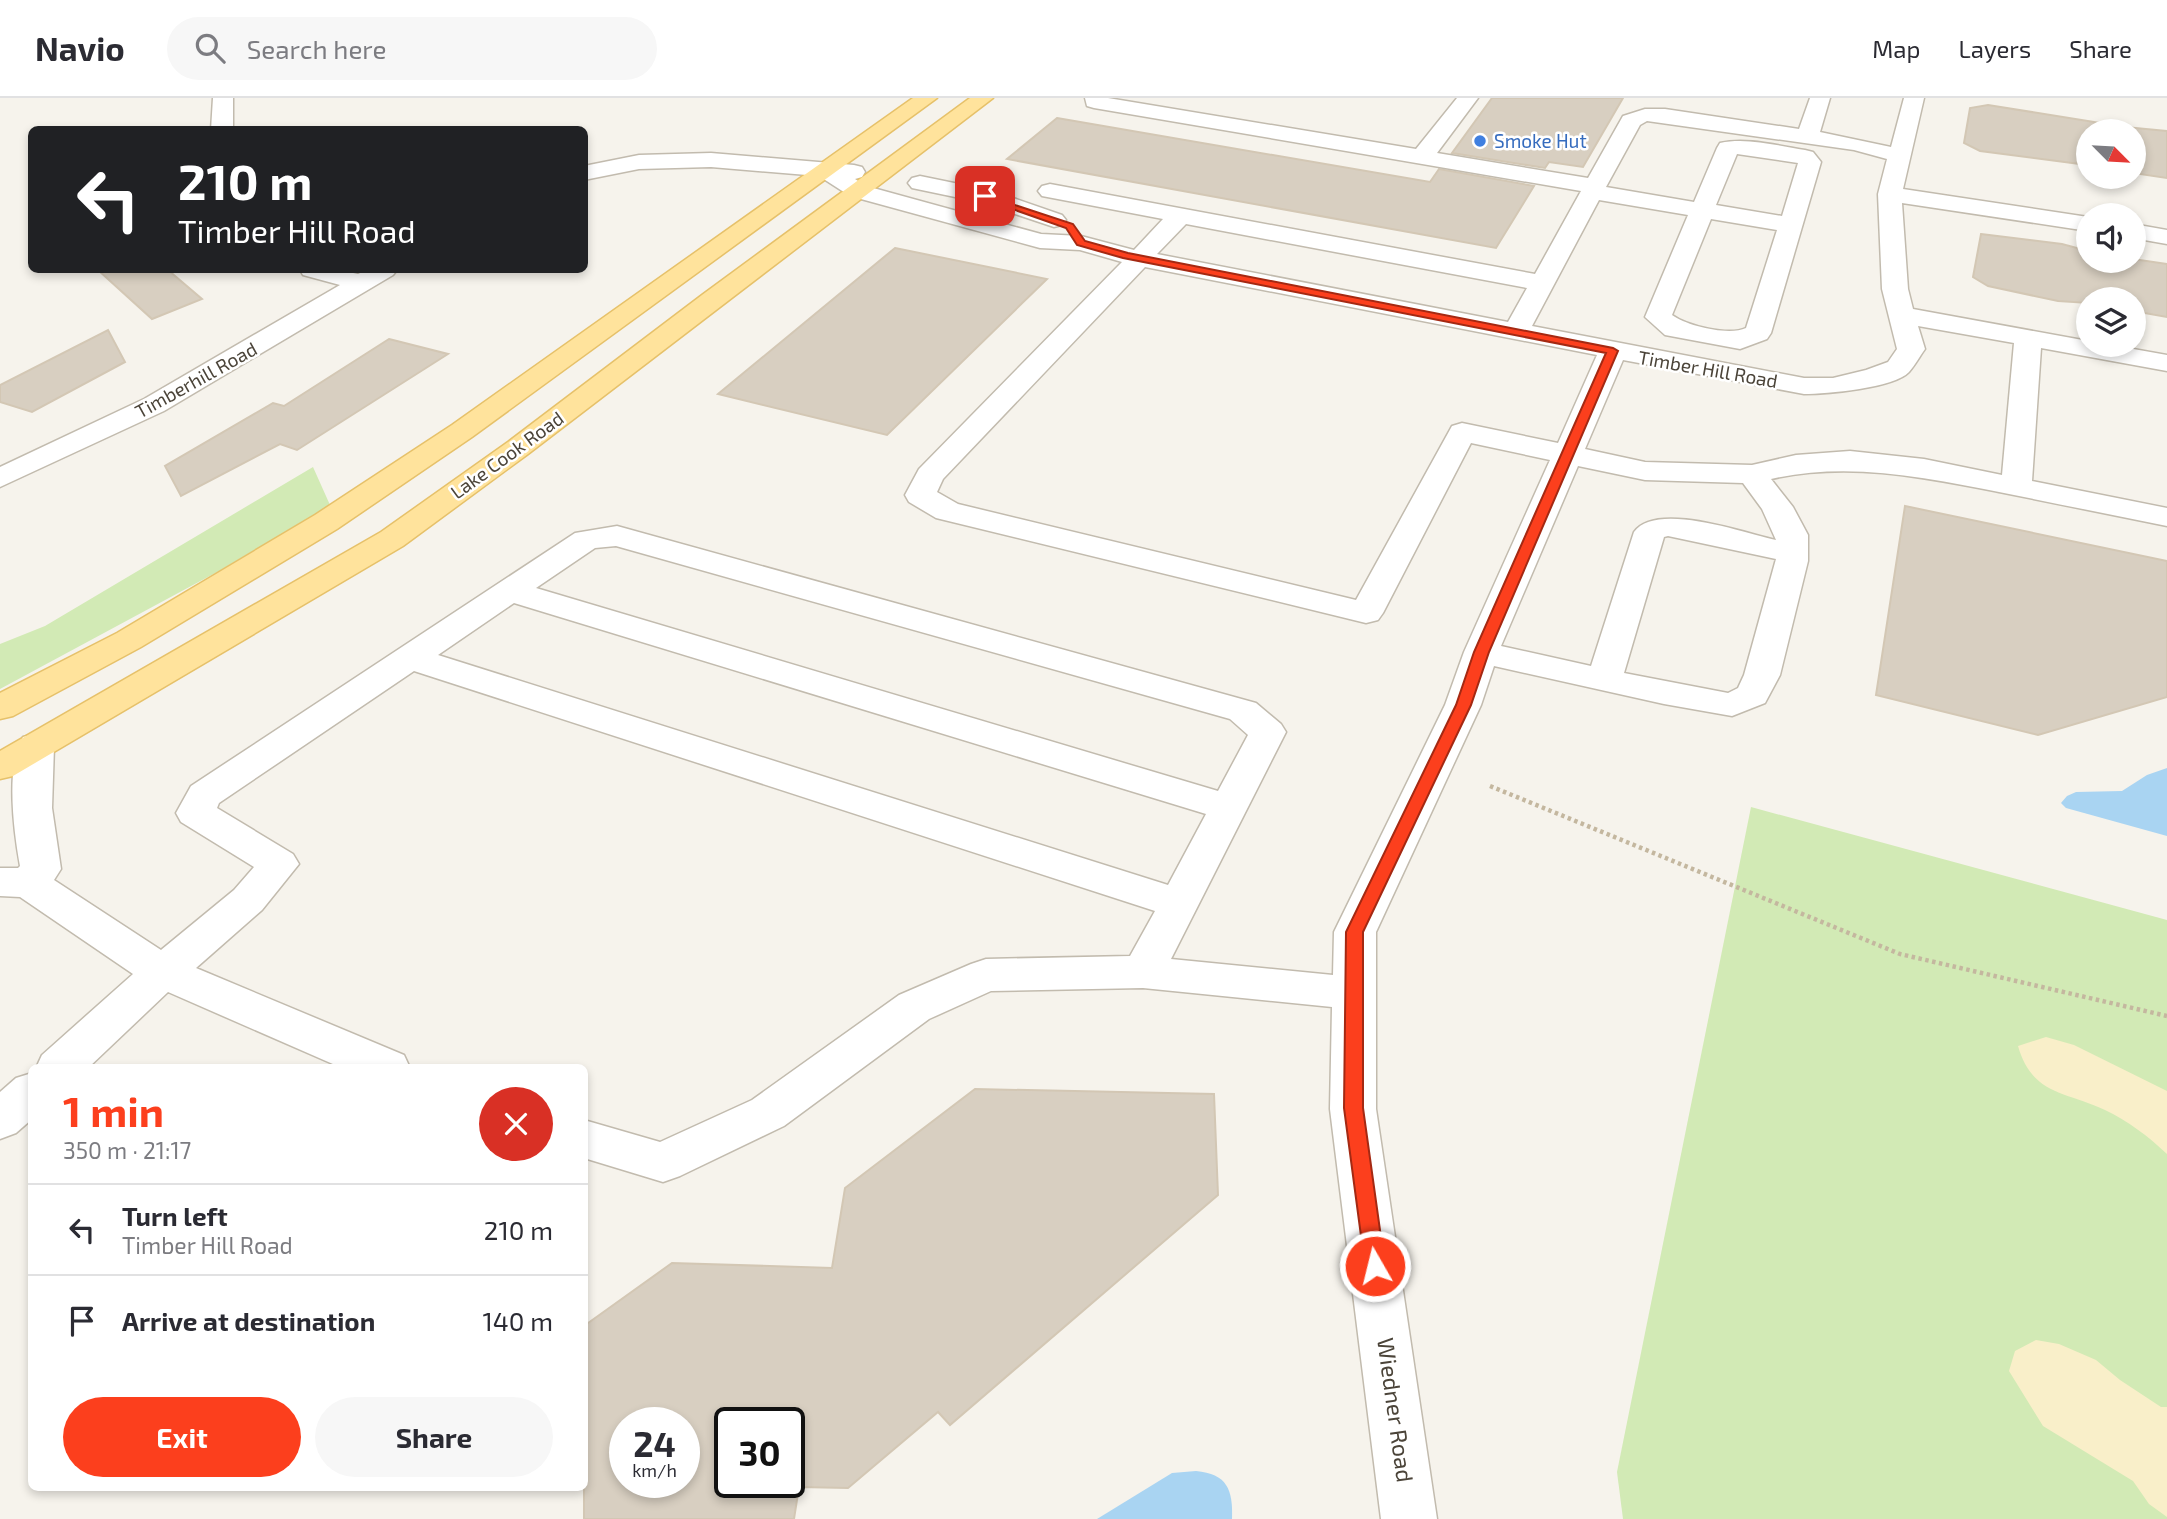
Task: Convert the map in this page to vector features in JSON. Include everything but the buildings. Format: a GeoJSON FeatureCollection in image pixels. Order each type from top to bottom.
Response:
{"type":"FeatureCollection","features":[{"type":"Feature","properties":{"kind":"main road","name":"Lake Cook Road"},"geometry":{"type":"LineString","coordinates":[[0,708],[129,640],[326,522],[462,431],[927,98]]}},
{"type":"Feature","properties":{"kind":"main road","name":"Lake Cook Road"},"geometry":{"type":"LineString","coordinates":[[0,767],[392,538],[518,448],[983,98]]}},
{"type":"Feature","properties":{"kind":"street"},"geometry":{"type":"LineString","coordinates":[[222,126],[223,98]]}},
{"type":"Feature","properties":{"kind":"street"},"geometry":{"type":"LineString","coordinates":[[1095,98],[1094,102],[1422,157],[1792,225]]}},
{"type":"Feature","properties":{"kind":"street"},"geometry":{"type":"LineString","coordinates":[[1422,157],[1468,98]]}},
{"type":"Feature","properties":{"kind":"street"},"geometry":{"type":"LineString","coordinates":[[1807,137],[1820,98]]}},
{"type":"Feature","properties":{"kind":"street","name":"Timber Hill Road"},"geometry":{"type":"LineString","coordinates":[[827,171],[869,182],[1040,241],[1081,243],[1139,258],[1613,351],[1793,384],[1833,386],[1874,377],[1898,368],[1910,349],[1895,289],[1890,194],[1914,98]]}},
{"type":"Feature","properties":{"kind":"street"},"geometry":{"type":"LineString","coordinates":[[1516,332],[1631,121],[1637,116],[1670,116],[1856,144],[1900,156]]}},
{"type":"Feature","properties":{"kind":"street"},"geometry":{"type":"LineString","coordinates":[[632,139],[639,162]]}},
{"type":"Feature","properties":{"kind":"street"},"geometry":{"type":"LineString","coordinates":[[1728,148],[1805,157],[1810,162],[1792,225],[1758,333],[1740,341],[1674,328],[1658,317],[1728,148]]}},
{"type":"Feature","properties":{"kind":"street"},"geometry":{"type":"LineString","coordinates":[[588,172],[639,162],[711,160],[827,171]]}},
{"type":"Feature","properties":{"kind":"street"},"geometry":{"type":"LineString","coordinates":[[1050,191],[1543,283]]}},
{"type":"Feature","properties":{"kind":"street"},"geometry":{"type":"LineString","coordinates":[[1890,194],[2076,222]]}},
{"type":"Feature","properties":{"kind":"street"},"geometry":{"type":"LineString","coordinates":[[1181,215],[930,475],[920,495],[947,511],[1366,613],[1462,432],[1646,471],[1752,474],[1796,464],[1850,460],[1924,468],[2167,517]]}},
{"type":"Feature","properties":{"kind":"street"},"geometry":{"type":"LineString","coordinates":[[2146,233],[2167,237]]}},
{"type":"Feature","properties":{"kind":"street"},"geometry":{"type":"LineString","coordinates":[[342,273],[373,276]]}},
{"type":"Feature","properties":{"kind":"street","name":"Timberhill Road"},"geometry":{"type":"LineString","coordinates":[[0,478],[154,405],[373,276]]}},
{"type":"Feature","properties":{"kind":"street"},"geometry":{"type":"LineString","coordinates":[[1902,315],[2167,363]]}},
{"type":"Feature","properties":{"kind":"street"},"geometry":{"type":"LineString","coordinates":[[2016,485],[2028,338]]}},
{"type":"Feature","properties":{"kind":"street","name":"Wiedner Road"},"geometry":{"type":"LineString","coordinates":[[1409,1519],[1353,1108],[1355,932],[1463,705],[1482,652],[1613,351]]}},
{"type":"Feature","properties":{"kind":"street"},"geometry":{"type":"LineString","coordinates":[[1482,652],[1732,705],[1752,695],[1762,675],[1792,561],[1792,535],[1777,507],[1752,474]]}},
{"type":"Feature","properties":{"kind":"street"},"geometry":{"type":"LineString","coordinates":[[1604,680],[1650,532],[1664,526],[1687,529],[1791,553]]}},
{"type":"Feature","properties":{"kind":"street"},"geometry":{"type":"LineString","coordinates":[[62,1064],[163,972],[248,900],[279,864],[195,813],[204,795],[586,540],[617,536],[1242,711],[1268,732],[1143,972]]}},
{"type":"Feature","properties":{"kind":"street"},"geometry":{"type":"LineString","coordinates":[[509,591],[1228,807]]}},
{"type":"Feature","properties":{"kind":"street"},"geometry":{"type":"LineString","coordinates":[[411,658],[1178,903]]}},
{"type":"Feature","properties":{"kind":"street"},"geometry":{"type":"LineString","coordinates":[[14,882],[41,869],[33,833],[31,795],[36,746]]}},
{"type":"Feature","properties":{"kind":"street"},"geometry":{"type":"LineString","coordinates":[[14,882],[163,972],[379,1064]]}},
{"type":"Feature","properties":{"kind":"street"},"geometry":{"type":"LineString","coordinates":[[588,1140],[663,1162],[768,1112],[838,1065],[914,1007],[986,975],[1143,972],[1354,993]]}},
{"type":"Feature","properties":{"kind":"street"},"geometry":{"type":"LineString","coordinates":[[0,1120],[28,1095]]}},
{"type":"Feature","properties":{"kind":"path"},"geometry":{"type":"LineString","coordinates":[[1490,786],[1900,954],[2167,1016]]}},
{"type":"Feature","properties":{"kind":"green space"},"geometry":{"type":"Polygon","coordinates":[[[313,467],[330,505],[219,571],[0,689],[0,644],[45,626],[313,467]]]}},
{"type":"Feature","properties":{"kind":"green space"},"geometry":{"type":"Polygon","coordinates":[[[1751,807],[2167,920],[2167,1519],[1623,1519],[1617,1472],[1751,807]]]}},
{"type":"Feature","properties":{"kind":"sand"},"geometry":{"type":"Polygon","coordinates":[[[2046,1037],[2074,1045],[2167,1091],[2167,1154],[2122,1119],[2041,1083],[2024,1062],[2018,1046],[2046,1037]]]}},
{"type":"Feature","properties":{"kind":"sand"},"geometry":{"type":"Polygon","coordinates":[[[2036,1340],[2059,1344],[2096,1360],[2120,1380],[2161,1407],[2167,1407],[2167,1517],[2149,1504],[2133,1481],[2043,1426],[2009,1371],[2015,1351],[2036,1340]]]}},
{"type":"Feature","properties":{"kind":"water"},"geometry":{"type":"Polygon","coordinates":[[[2167,768],[2167,836],[2066,808],[2061,803],[2076,792],[2122,791],[2147,775],[2167,768]]]}},
{"type":"Feature","properties":{"kind":"water"},"geometry":{"type":"Polygon","coordinates":[[[1196,1471],[1215,1476],[1226,1485],[1231,1499],[1232,1519],[1097,1519],[1172,1473],[1196,1471]]]}},
{"type":"Feature","properties":{"kind":"place","name":"Smoke Hut"},"geometry":{"type":"Point","coordinates":[1480,141]}},
{"type":"Feature","properties":{"kind":"route"},"geometry":{"type":"LineString","coordinates":[[985,196],[1069,226],[1081,243],[1127,256],[1613,351],[1482,652],[1463,705],[1355,932],[1353,1108],[1375,1266]]}}]}
